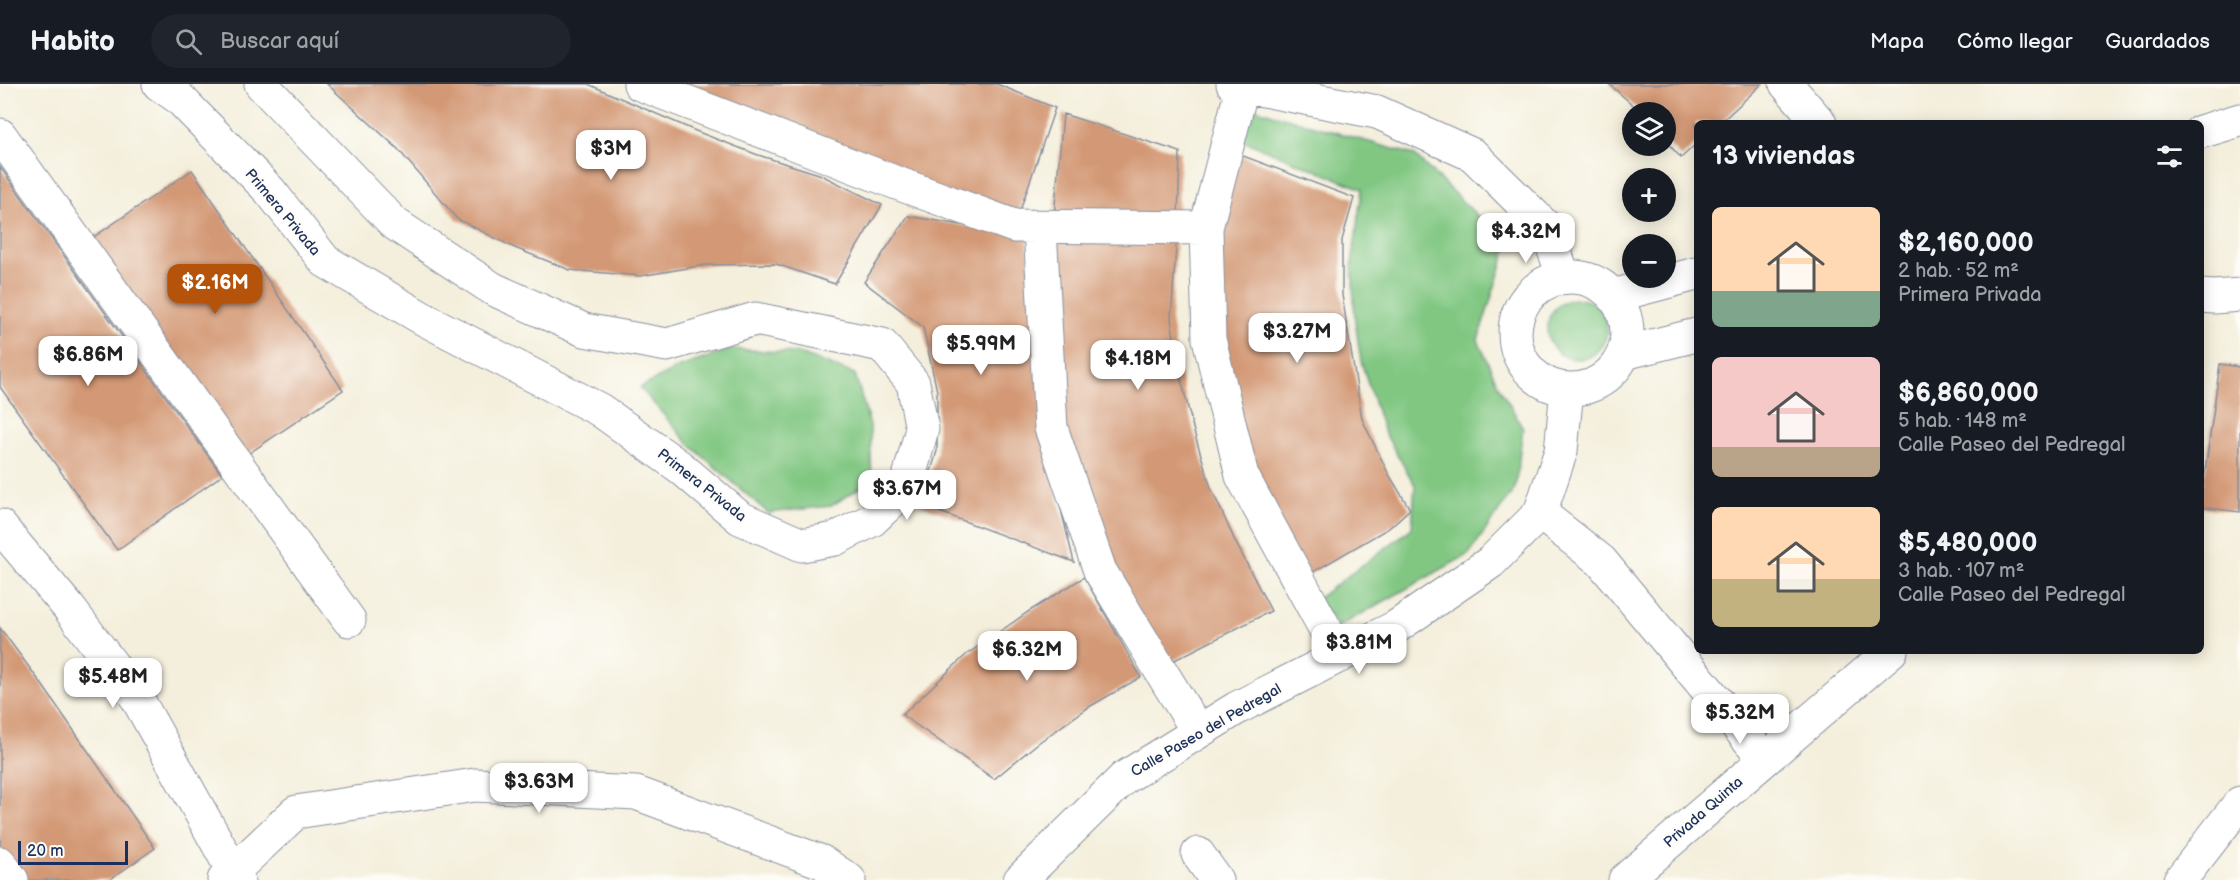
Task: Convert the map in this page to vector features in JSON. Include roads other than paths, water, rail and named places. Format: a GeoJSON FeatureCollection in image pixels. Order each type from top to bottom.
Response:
{"type":"FeatureCollection","features":[{"type":"Feature","properties":{"kind":"street","name":"Primera Privada"},"geometry":{"type":"LineString","coordinates":[[159,84],[179,98],[270,191],[325,261],[422,318],[600,410],[680,467],[740,518],[801,545],[835,539],[872,520],[906,488],[922,429],[913,383],[882,345],[755,319],[667,345],[584,330],[493,289],[395,224],[261,84]]}},
{"type":"Feature","properties":{"kind":"street"},"geometry":{"type":"LineString","coordinates":[[640,84],[1014,226],[1206,228]]}},
{"type":"Feature","properties":{"kind":"street"},"geometry":{"type":"LineString","coordinates":[[1786,84],[1817,120]]}},
{"type":"Feature","properties":{"kind":"street"},"geometry":{"type":"LineString","coordinates":[[1340,656],[1242,476],[1209,339],[1206,228],[1239,85],[1377,112],[1473,155],[1545,226],[1564,277]]}},
{"type":"Feature","properties":{"kind":"street"},"geometry":{"type":"LineString","coordinates":[[2204,131],[2240,120]]}},
{"type":"Feature","properties":{"kind":"street"},"geometry":{"type":"LineString","coordinates":[[0,135],[349,620]]}},
{"type":"Feature","properties":{"kind":"street"},"geometry":{"type":"LineString","coordinates":[[1040,228],[1051,428],[1100,571],[1198,732]]}},
{"type":"Feature","properties":{"kind":"street"},"geometry":{"type":"LineString","coordinates":[[1613,296],[1694,275]]}},
{"type":"Feature","properties":{"kind":"street"},"geometry":{"type":"LineString","coordinates":[[1564,277],[1582,278],[1599,285],[1613,296],[1624,313],[1627,333],[1624,353],[1615,368],[1602,380],[1585,388],[1567,389],[1545,382],[1527,368],[1516,346],[1515,323],[1524,301],[1542,285],[1564,277]]}},
{"type":"Feature","properties":{"kind":"street"},"geometry":{"type":"LineString","coordinates":[[2204,296],[2240,295]]}},
{"type":"Feature","properties":{"kind":"street"},"geometry":{"type":"LineString","coordinates":[[1624,353],[1694,336]]}},
{"type":"Feature","properties":{"kind":"street","name":"Calle Paseo del Pedregal"},"geometry":{"type":"LineString","coordinates":[[1020,880],[1124,778],[1237,708],[1396,627],[1491,562],[1540,513],[1560,451],[1567,389]]}},
{"type":"Feature","properties":{"kind":"street"},"geometry":{"type":"LineString","coordinates":[[1540,513],[1601,561],[1764,758]]}},
{"type":"Feature","properties":{"kind":"street"},"geometry":{"type":"LineString","coordinates":[[0,526],[69,608],[137,698],[232,877],[296,812],[475,785],[636,793],[822,862],[849,880]]}},
{"type":"Feature","properties":{"kind":"street","name":"Privada Quinta"},"geometry":{"type":"LineString","coordinates":[[1625,880],[1887,654]]}},
{"type":"Feature","properties":{"kind":"street"},"geometry":{"type":"LineString","coordinates":[[2180,880],[2240,803]]}},
{"type":"Feature","properties":{"kind":"street"},"geometry":{"type":"LineString","coordinates":[[1197,854],[1216,880]]}},
{"type":"Feature","properties":{"kind":"street"},"geometry":{"type":"LineString","coordinates":[[0,863],[12,880]]}}]}
